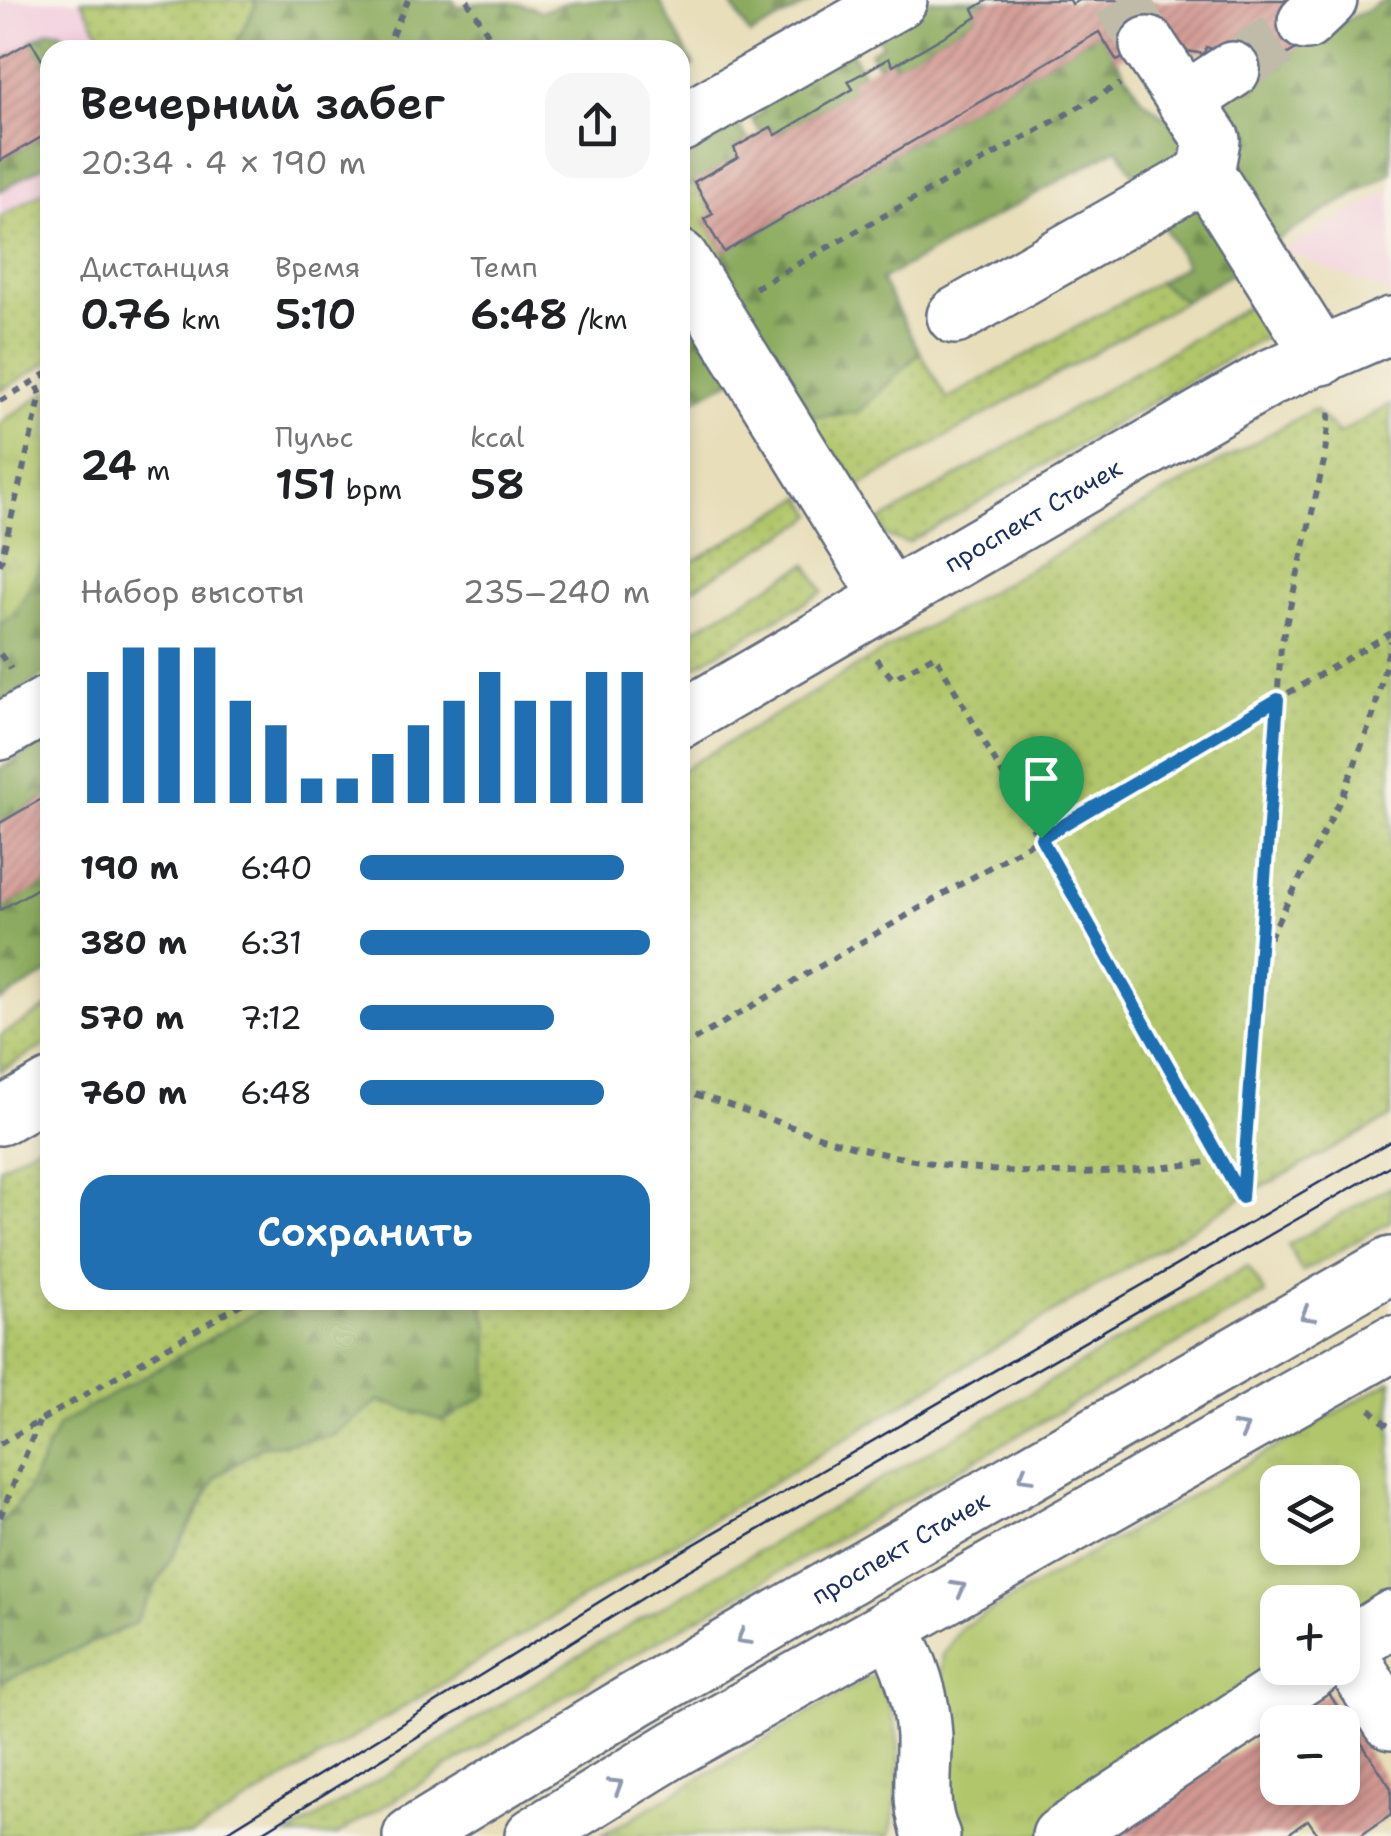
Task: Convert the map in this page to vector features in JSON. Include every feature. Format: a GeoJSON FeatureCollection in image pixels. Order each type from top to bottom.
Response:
{"type":"FeatureCollection","features":[{"type":"Feature","properties":{"kind":"main road"},"geometry":{"type":"LineString","coordinates":[[690,118],[899,0]]}},
{"type":"Feature","properties":{"kind":"main road"},"geometry":{"type":"LineString","coordinates":[[1164,69],[1232,70]]}},
{"type":"Feature","properties":{"kind":"main road"},"geometry":{"type":"LineString","coordinates":[[1164,69],[1212,140],[1206,173],[1326,383]]}},
{"type":"Feature","properties":{"kind":"main road"},"geometry":{"type":"LineString","coordinates":[[955,316],[1206,173]]}},
{"type":"Feature","properties":{"kind":"main road"},"geometry":{"type":"LineString","coordinates":[[690,275],[890,598]]}},
{"type":"Feature","properties":{"kind":"main road","name":"проспект Стачек"},"geometry":{"type":"LineString","coordinates":[[690,714],[1271,377],[1326,383],[1391,326]]}},
{"type":"Feature","properties":{"kind":"main road"},"geometry":{"type":"LineString","coordinates":[[0,732],[40,708]]}},
{"type":"Feature","properties":{"kind":"main road"},"geometry":{"type":"LineString","coordinates":[[0,1117],[40,1094]]}},
{"type":"Feature","properties":{"kind":"main road","name":"проспект Стачек"},"geometry":{"type":"LineString","coordinates":[[410,1836],[635,1700],[1391,1265]]}},
{"type":"Feature","properties":{"kind":"main road"},"geometry":{"type":"LineString","coordinates":[[533,1836],[676,1748],[1391,1344]]}},
{"type":"Feature","properties":{"kind":"main road"},"geometry":{"type":"LineString","coordinates":[[1360,1639],[1391,1618]]}},
{"type":"Feature","properties":{"kind":"main road"},"geometry":{"type":"LineString","coordinates":[[890,1626],[910,1661],[919,1697],[924,1737],[921,1786],[932,1836]]}},
{"type":"Feature","properties":{"kind":"main road"},"geometry":{"type":"LineString","coordinates":[[1060,1836],[1291,1685]]}},
{"type":"Feature","properties":{"kind":"main road"},"geometry":{"type":"LineString","coordinates":[[1360,1685],[1391,1722]]}},
{"type":"Feature","properties":{"kind":"path"},"geometry":{"type":"LineString","coordinates":[[390,40],[408,0]]}},
{"type":"Feature","properties":{"kind":"path"},"geometry":{"type":"LineString","coordinates":[[467,0],[492,40]]}},
{"type":"Feature","properties":{"kind":"path"},"geometry":{"type":"LineString","coordinates":[[712,311],[1164,69]]}},
{"type":"Feature","properties":{"kind":"path"},"geometry":{"type":"LineString","coordinates":[[0,402],[40,378]]}},
{"type":"Feature","properties":{"kind":"path"},"geometry":{"type":"LineString","coordinates":[[35,381],[40,393]]}},
{"type":"Feature","properties":{"kind":"path"},"geometry":{"type":"LineString","coordinates":[[873,656],[892,678],[935,654],[1242,1198],[1281,646],[1324,461],[1326,383]]}},
{"type":"Feature","properties":{"kind":"path"},"geometry":{"type":"LineString","coordinates":[[0,565],[40,399]]}},
{"type":"Feature","properties":{"kind":"path"},"geometry":{"type":"LineString","coordinates":[[690,1042],[1391,633]]}},
{"type":"Feature","properties":{"kind":"path"},"geometry":{"type":"LineString","coordinates":[[1260,956],[1343,795],[1374,712],[1391,641]]}},
{"type":"Feature","properties":{"kind":"path"},"geometry":{"type":"LineString","coordinates":[[690,1093],[839,1142],[931,1164],[1002,1172],[1090,1174],[1221,1160]]}},
{"type":"Feature","properties":{"kind":"path"},"geometry":{"type":"LineString","coordinates":[[0,1444],[231,1310]]}},
{"type":"Feature","properties":{"kind":"path"},"geometry":{"type":"LineString","coordinates":[[1368,1406],[1391,1429]]}},
{"type":"Feature","properties":{"kind":"path"},"geometry":{"type":"LineString","coordinates":[[0,1516],[40,1421]]}},
{"type":"Feature","properties":{"kind":"shaded area"},"geometry":{"type":"Polygon","coordinates":[[[0,0],[315,0],[312,40],[40,40],[40,351],[0,374],[0,0]]]}},
{"type":"Feature","properties":{"kind":"shaded area"},"geometry":{"type":"Polygon","coordinates":[[[1391,190],[1391,294],[1284,250],[1391,190]]]}},
{"type":"Feature","properties":{"kind":"green space"},"geometry":{"type":"Polygon","coordinates":[[[81,0],[254,0],[256,6],[238,40],[103,40],[81,0]]]}},
{"type":"Feature","properties":{"kind":"green space"},"geometry":{"type":"Polygon","coordinates":[[[254,0],[453,0],[458,7],[500,2],[541,11],[576,0],[659,0],[680,40],[238,40],[255,6],[254,0]]]}},
{"type":"Feature","properties":{"kind":"green space"},"geometry":{"type":"Polygon","coordinates":[[[729,0],[815,0],[750,35],[729,0]]]}},
{"type":"Feature","properties":{"kind":"green space"},"geometry":{"type":"Polygon","coordinates":[[[927,0],[988,0],[973,9],[977,17],[893,66],[889,58],[877,65],[870,53],[882,45],[875,31],[927,0]]]}},
{"type":"Feature","properties":{"kind":"green space"},"geometry":{"type":"Polygon","coordinates":[[[1391,0],[1391,173],[1273,242],[1236,271],[1185,301],[1158,282],[1186,265],[1118,148],[881,280],[920,352],[859,412],[814,417],[790,392],[721,283],[724,252],[1099,32],[1141,98],[1172,123],[1316,36],[1391,0]]]}},
{"type":"Feature","properties":{"kind":"green space"},"geometry":{"type":"Polygon","coordinates":[[[49,31],[60,31],[67,40],[40,40],[40,57],[31,41],[49,31]]]}},
{"type":"Feature","properties":{"kind":"green space"},"geometry":{"type":"Polygon","coordinates":[[[848,46],[863,73],[849,81],[853,89],[776,135],[771,127],[761,133],[752,119],[763,112],[755,97],[848,46]]]}},
{"type":"Feature","properties":{"kind":"green space"},"geometry":{"type":"Polygon","coordinates":[[[730,112],[748,140],[734,148],[738,157],[690,185],[690,135],[730,112]]]}},
{"type":"Feature","properties":{"kind":"green space"},"geometry":{"type":"Polygon","coordinates":[[[40,138],[40,168],[0,191],[0,161],[40,138]]]}},
{"type":"Feature","properties":{"kind":"green space"},"geometry":{"type":"Polygon","coordinates":[[[694,182],[713,214],[704,220],[724,252],[721,283],[690,232],[690,185],[694,182]]]}},
{"type":"Feature","properties":{"kind":"green space"},"geometry":{"type":"Polygon","coordinates":[[[40,194],[40,367],[0,391],[0,217],[40,194]]]}},
{"type":"Feature","properties":{"kind":"green space"},"geometry":{"type":"Polygon","coordinates":[[[1158,282],[1185,301],[851,491],[790,392],[859,412],[920,352],[947,399],[1158,282]]]}},
{"type":"Feature","properties":{"kind":"green space"},"geometry":{"type":"Polygon","coordinates":[[[1269,294],[1273,313],[1270,334],[908,543],[888,537],[875,524],[1269,294]]]}},
{"type":"Feature","properties":{"kind":"green space"},"geometry":{"type":"Polygon","coordinates":[[[690,307],[733,379],[690,403],[690,307]]]}},
{"type":"Feature","properties":{"kind":"green space"},"geometry":{"type":"Polygon","coordinates":[[[40,396],[40,567],[14,615],[0,623],[0,423],[40,396]]]}},
{"type":"Feature","properties":{"kind":"green space"},"geometry":{"type":"Polygon","coordinates":[[[1391,404],[1391,1117],[1242,1198],[191,1836],[0,1836],[0,1682],[134,1624],[217,1477],[260,1447],[332,1436],[379,1400],[443,1421],[489,1326],[483,1310],[690,1310],[690,765],[873,657],[1314,409],[1339,434],[1391,404]]]}},
{"type":"Feature","properties":{"kind":"green space"},"geometry":{"type":"Polygon","coordinates":[[[803,497],[814,515],[690,590],[690,563],[803,497]]]}},
{"type":"Feature","properties":{"kind":"green space"},"geometry":{"type":"Polygon","coordinates":[[[807,564],[823,592],[690,669],[690,632],[807,564]]]}},
{"type":"Feature","properties":{"kind":"green space"},"geometry":{"type":"Polygon","coordinates":[[[40,567],[40,678],[0,702],[0,623],[14,615],[40,567]]]}},
{"type":"Feature","properties":{"kind":"green space"},"geometry":{"type":"Polygon","coordinates":[[[40,745],[40,800],[0,823],[0,769],[40,745]]]}},
{"type":"Feature","properties":{"kind":"green space"},"geometry":{"type":"Polygon","coordinates":[[[40,887],[40,978],[0,1001],[0,910],[40,887]]]}},
{"type":"Feature","properties":{"kind":"green space"},"geometry":{"type":"Polygon","coordinates":[[[40,1012],[40,1048],[0,1071],[0,1036],[40,1012]]]}},
{"type":"Feature","properties":{"kind":"green space"},"geometry":{"type":"Polygon","coordinates":[[[40,1144],[40,1310],[260,1310],[59,1426],[27,1492],[0,1525],[0,1167],[40,1144]]]}},
{"type":"Feature","properties":{"kind":"green space"},"geometry":{"type":"Polygon","coordinates":[[[1391,1186],[1391,1221],[1302,1272],[1288,1245],[1391,1186]]]}},
{"type":"Feature","properties":{"kind":"green space"},"geometry":{"type":"Polygon","coordinates":[[[1248,1266],[1265,1294],[607,1670],[335,1836],[287,1836],[593,1647],[1248,1266]]]}},
{"type":"Feature","properties":{"kind":"green space"},"geometry":{"type":"Polygon","coordinates":[[[260,1310],[483,1310],[489,1326],[488,1394],[444,1421],[379,1401],[332,1436],[260,1447],[217,1476],[134,1624],[0,1682],[0,1525],[27,1492],[58,1426],[260,1310]]]}},
{"type":"Feature","properties":{"kind":"green space"},"geometry":{"type":"Polygon","coordinates":[[[1391,1381],[1391,1606],[1360,1626],[1360,1585],[1260,1585],[1260,1681],[1038,1836],[968,1836],[950,1819],[939,1689],[943,1655],[961,1628],[1391,1381]]]}},
{"type":"Feature","properties":{"kind":"green space"},"geometry":{"type":"Polygon","coordinates":[[[876,1674],[893,1716],[899,1753],[890,1836],[602,1836],[876,1674]]]}},
{"type":"Feature","properties":{"kind":"building"},"geometry":{"type":"Polygon","coordinates":[[[988,0],[1070,0],[1072,4],[1079,0],[1301,0],[1316,36],[1241,84],[1210,48],[1206,47],[1204,54],[1171,48],[1159,38],[1117,61],[1099,32],[724,252],[704,219],[713,214],[694,182],[738,157],[734,148],[771,127],[776,135],[853,89],[848,81],[889,58],[893,66],[977,17],[973,9],[988,0]]]}},
{"type":"Feature","properties":{"kind":"building"},"geometry":{"type":"Polygon","coordinates":[[[31,41],[40,57],[40,138],[0,161],[0,59],[31,41]]]}},
{"type":"Feature","properties":{"kind":"building"},"geometry":{"type":"Polygon","coordinates":[[[40,800],[40,887],[0,910],[0,823],[40,800]]]}},
{"type":"Feature","properties":{"kind":"building"},"geometry":{"type":"Polygon","coordinates":[[[1328,1692],[1337,1705],[1308,1705],[1328,1692]]]}},
{"type":"Feature","properties":{"kind":"building"},"geometry":{"type":"Polygon","coordinates":[[[1260,1737],[1260,1805],[1360,1805],[1360,1741],[1391,1788],[1391,1815],[1360,1836],[1319,1836],[1308,1820],[1285,1836],[1107,1836],[1260,1737]]]}},
{"type":"Feature","properties":{"kind":"tunnel"},"geometry":{"type":"LineString","coordinates":[[1120,0],[1148,45]]}},
{"type":"Feature","properties":{"kind":"tunnel"},"geometry":{"type":"LineString","coordinates":[[1232,70],[1306,22]]}},
{"type":"Feature","properties":{"kind":"tram line"},"geometry":{"type":"LineString","coordinates":[[220,1836],[667,1560],[1391,1141]]}},
{"type":"Feature","properties":{"kind":"tram line"},"geometry":{"type":"LineString","coordinates":[[256,1836],[677,1577],[1391,1165]]}},
{"type":"Feature","properties":{"kind":"route"},"geometry":{"type":"LineString","coordinates":[[1278,699],[1242,1198],[1161,1052],[1041,838],[1278,699]]}}]}
